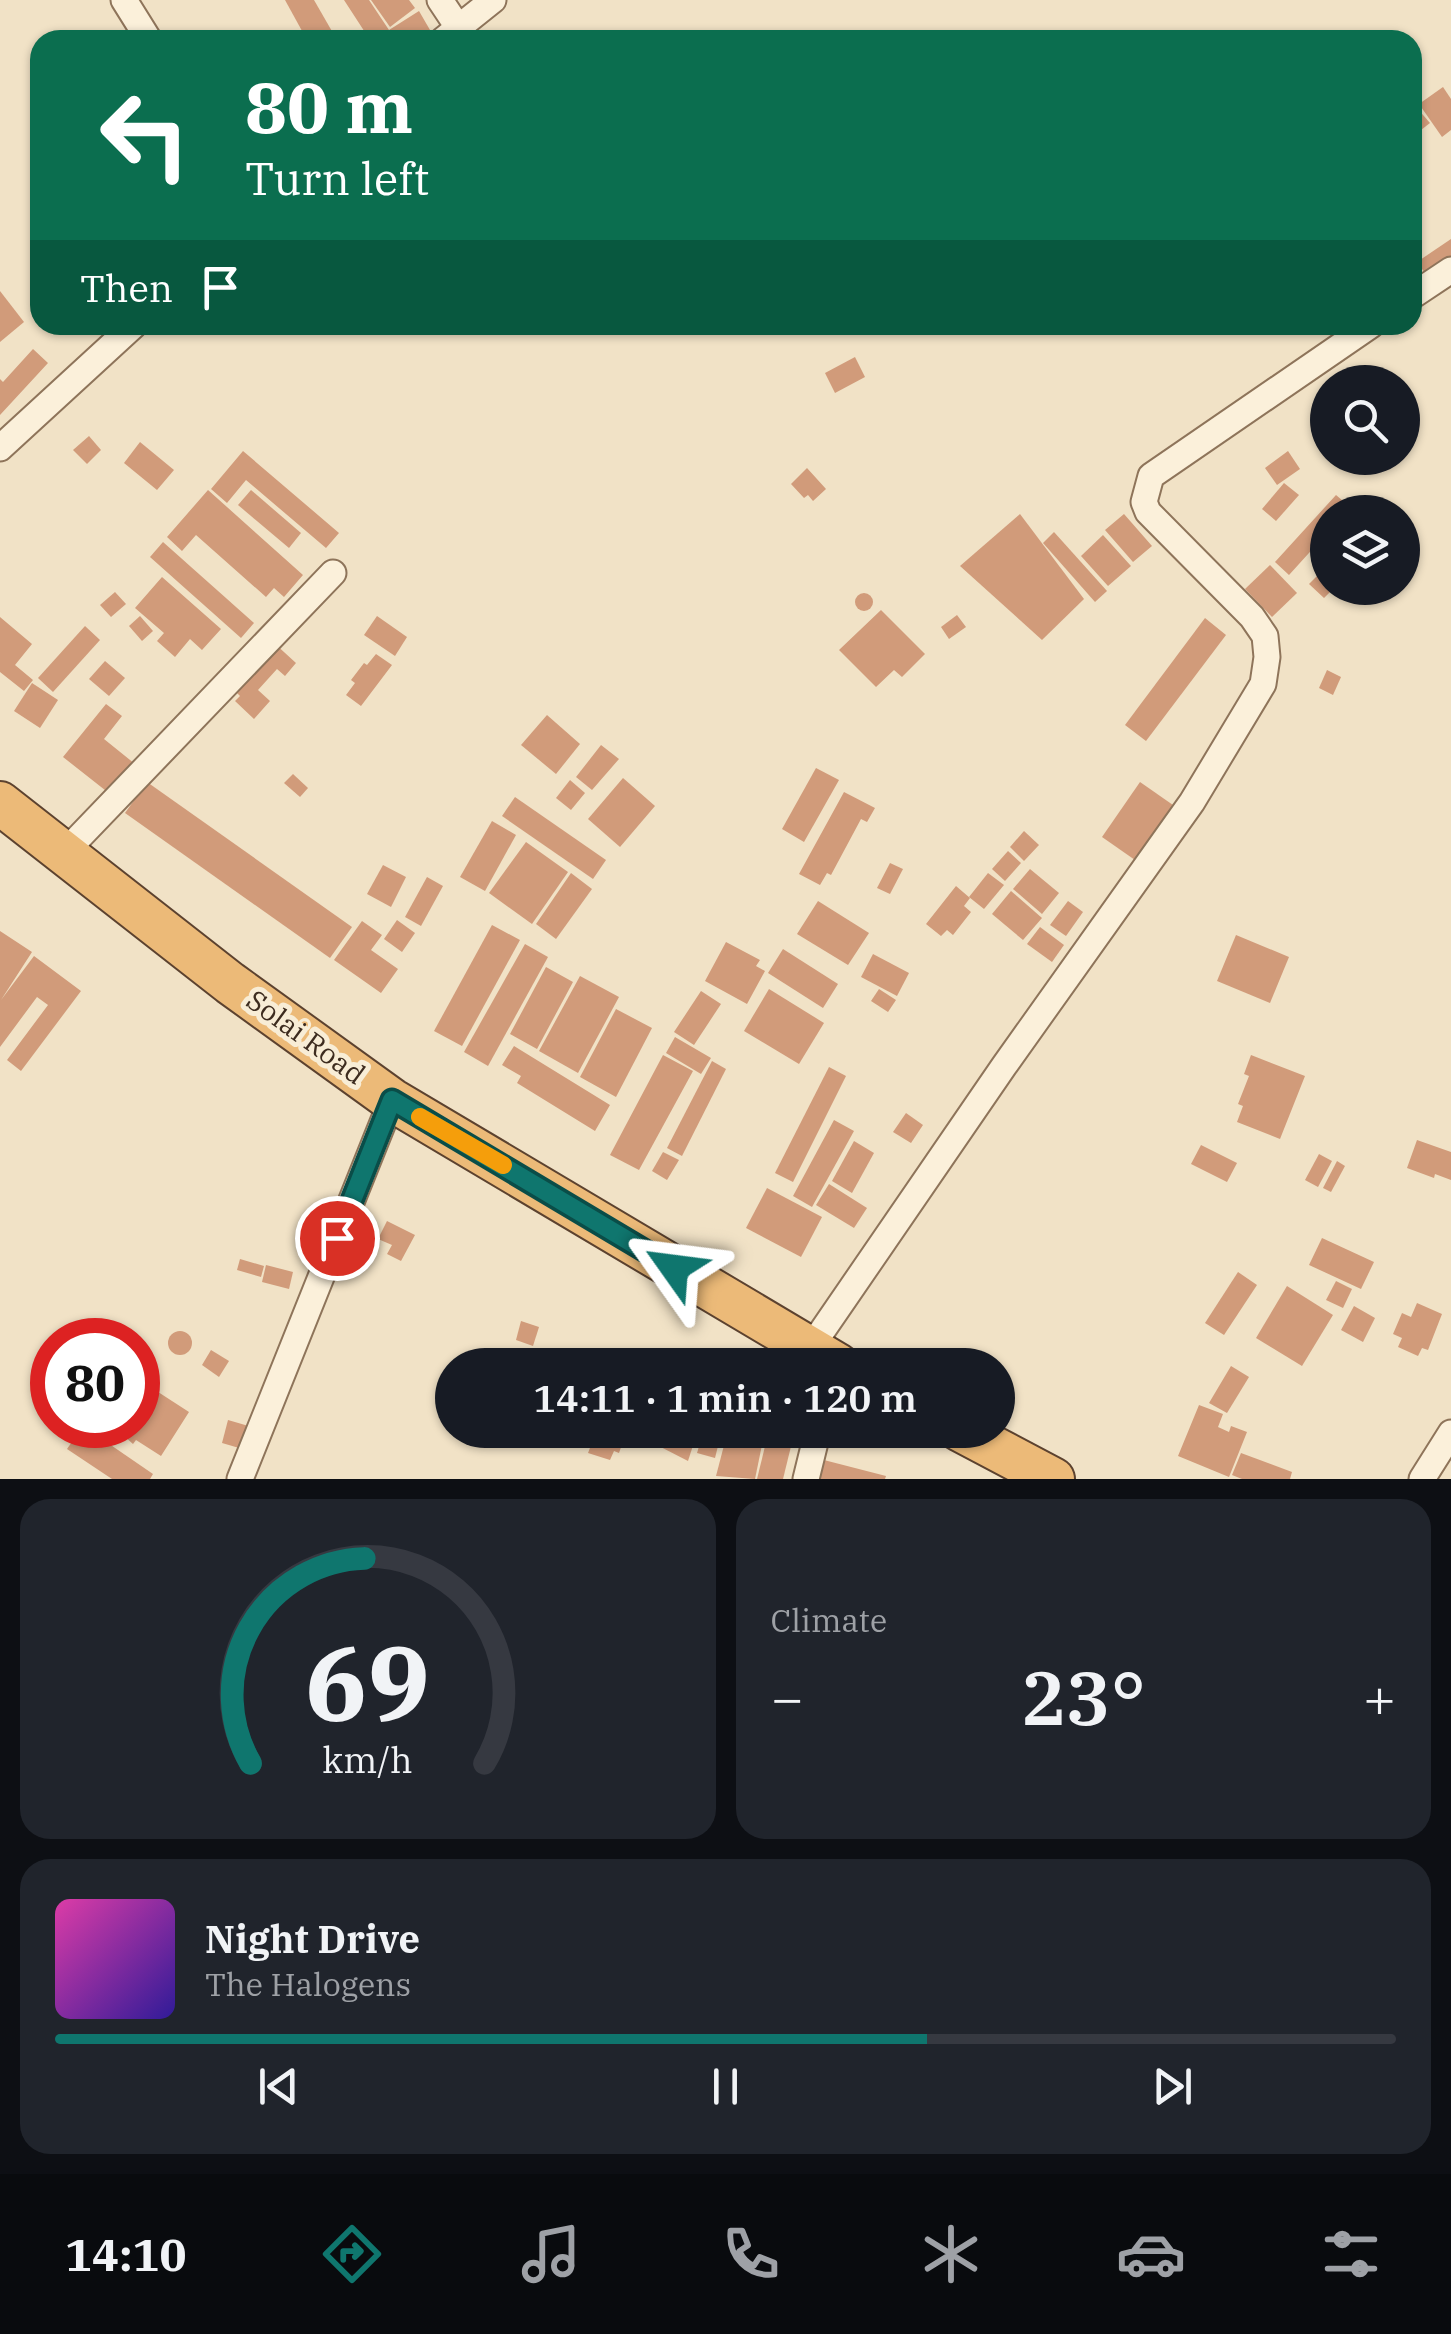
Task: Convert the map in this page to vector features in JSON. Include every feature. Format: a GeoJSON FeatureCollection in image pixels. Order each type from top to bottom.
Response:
{"type":"FeatureCollection","features":[{"type":"Feature","properties":{"kind":"highway","name":"Solai Road"},"geometry":{"type":"LineString","coordinates":[[0,803],[230,983],[392,1100],[800,1348]]}},
{"type":"Feature","properties":{"kind":"highway"},"geometry":{"type":"LineString","coordinates":[[995,1448],[1054,1479]]}},
{"type":"Feature","properties":{"kind":"street"},"geometry":{"type":"LineString","coordinates":[[124,0],[143,30]]}},
{"type":"Feature","properties":{"kind":"street"},"geometry":{"type":"LineString","coordinates":[[440,0],[449,30]]}},
{"type":"Feature","properties":{"kind":"street"},"geometry":{"type":"LineString","coordinates":[[454,30],[493,0]]}},
{"type":"Feature","properties":{"kind":"street"},"geometry":{"type":"LineString","coordinates":[[1422,289],[1451,270]]}},
{"type":"Feature","properties":{"kind":"street"},"geometry":{"type":"LineString","coordinates":[[0,448],[123,335]]}},
{"type":"Feature","properties":{"kind":"street"},"geometry":{"type":"LineString","coordinates":[[828,1348],[1004,1066],[1192,802],[1263,684],[1265,636],[1252,617],[1148,512],[1144,502],[1151,476],[1355,335]]}},
{"type":"Feature","properties":{"kind":"street"},"geometry":{"type":"LineString","coordinates":[[64,853],[333,574]]}},
{"type":"Feature","properties":{"kind":"street"},"geometry":{"type":"LineString","coordinates":[[240,1479],[392,1100]]}},
{"type":"Feature","properties":{"kind":"street"},"geometry":{"type":"LineString","coordinates":[[1422,1479],[1451,1433]]}},
{"type":"Feature","properties":{"kind":"street"},"geometry":{"type":"LineString","coordinates":[[806,1479],[814,1448]]}},
{"type":"Feature","properties":{"kind":"building"},"geometry":{"type":"Polygon","coordinates":[[[285,0],[314,0],[331,30],[302,30],[285,0]]]}},
{"type":"Feature","properties":{"kind":"building"},"geometry":{"type":"Polygon","coordinates":[[[344,0],[369,0],[389,30],[364,30],[344,0]]]}},
{"type":"Feature","properties":{"kind":"building"},"geometry":{"type":"Polygon","coordinates":[[[371,0],[409,0],[415,8],[390,27],[371,0]]]}},
{"type":"Feature","properties":{"kind":"building"},"geometry":{"type":"Polygon","coordinates":[[[419,11],[430,30],[389,30],[419,11]]]}},
{"type":"Feature","properties":{"kind":"building"},"geometry":{"type":"Polygon","coordinates":[[[1443,87],[1451,99],[1451,130],[1442,137],[1422,108],[1422,102],[1443,87]]]}},
{"type":"Feature","properties":{"kind":"building"},"geometry":{"type":"Polygon","coordinates":[[[1451,239],[1451,260],[1427,276],[1422,259],[1451,239]]]}},
{"type":"Feature","properties":{"kind":"building"},"geometry":{"type":"Polygon","coordinates":[[[0,291],[24,322],[0,342],[0,291]]]}},
{"type":"Feature","properties":{"kind":"building"},"geometry":{"type":"Polygon","coordinates":[[[33,349],[48,363],[0,415],[0,379],[3,382],[33,349]]]}},
{"type":"Feature","properties":{"kind":"building"},"geometry":{"type":"Polygon","coordinates":[[[855,357],[865,377],[835,393],[825,373],[855,357]]]}},
{"type":"Feature","properties":{"kind":"building"},"geometry":{"type":"Polygon","coordinates":[[[89,436],[101,450],[87,464],[73,450],[89,436]]]}},
{"type":"Feature","properties":{"kind":"building"},"geometry":{"type":"Polygon","coordinates":[[[140,442],[174,470],[157,490],[124,463],[140,442]]]}},
{"type":"Feature","properties":{"kind":"building"},"geometry":{"type":"Polygon","coordinates":[[[243,451],[339,533],[326,548],[246,480],[227,503],[211,489],[243,451]]]}},
{"type":"Feature","properties":{"kind":"building"},"geometry":{"type":"Polygon","coordinates":[[[1288,451],[1300,469],[1277,485],[1265,468],[1288,451]]]}},
{"type":"Feature","properties":{"kind":"building"},"geometry":{"type":"Polygon","coordinates":[[[807,468],[826,489],[813,501],[808,495],[804,498],[791,484],[807,468]]]}},
{"type":"Feature","properties":{"kind":"building"},"geometry":{"type":"Polygon","coordinates":[[[1284,483],[1299,495],[1276,521],[1262,509],[1284,483]]]}},
{"type":"Feature","properties":{"kind":"building"},"geometry":{"type":"Polygon","coordinates":[[[208,490],[303,575],[284,597],[274,588],[266,597],[196,535],[182,551],[167,537],[208,490]]]}},
{"type":"Feature","properties":{"kind":"building"},"geometry":{"type":"Polygon","coordinates":[[[251,490],[301,533],[289,548],[238,505],[251,490]]]}},
{"type":"Feature","properties":{"kind":"building"},"geometry":{"type":"Polygon","coordinates":[[[1020,514],[1084,599],[1042,640],[960,566],[1020,514]]]}},
{"type":"Feature","properties":{"kind":"building"},"geometry":{"type":"Polygon","coordinates":[[[1124,514],[1152,546],[1133,562],[1105,530],[1124,514]]]}},
{"type":"Feature","properties":{"kind":"building"},"geometry":{"type":"Polygon","coordinates":[[[1310,524],[1310,552],[1289,575],[1275,562],[1310,524]]]}},
{"type":"Feature","properties":{"kind":"building"},"geometry":{"type":"Polygon","coordinates":[[[1054,532],[1107,591],[1095,602],[1043,543],[1054,532]]]}},
{"type":"Feature","properties":{"kind":"building"},"geometry":{"type":"Polygon","coordinates":[[[1103,535],[1131,566],[1108,586],[1081,556],[1103,535]]]}},
{"type":"Feature","properties":{"kind":"building"},"geometry":{"type":"Polygon","coordinates":[[[163,542],[254,623],[241,638],[150,557],[163,542]]]}},
{"type":"Feature","properties":{"kind":"building"},"geometry":{"type":"Polygon","coordinates":[[[1270,565],[1297,593],[1272,617],[1245,589],[1270,565]]]}},
{"type":"Feature","properties":{"kind":"building"},"geometry":{"type":"Polygon","coordinates":[[[162,577],[221,629],[202,650],[190,639],[175,657],[157,641],[164,633],[135,608],[162,577]]]}},
{"type":"Feature","properties":{"kind":"building"},"geometry":{"type":"Polygon","coordinates":[[[115,592],[126,604],[111,617],[100,605],[115,592]]]}},
{"type":"Feature","properties":{"kind":"building"},"geometry":{"type":"Polygon","coordinates":[[[864,593],[873,602],[864,611],[855,602],[864,593]]]}},
{"type":"Feature","properties":{"kind":"building"},"geometry":{"type":"Polygon","coordinates":[[[881,610],[925,654],[902,677],[894,670],[876,687],[839,650],[881,610]]]}},
{"type":"Feature","properties":{"kind":"building"},"geometry":{"type":"Polygon","coordinates":[[[957,615],[966,627],[949,639],[941,627],[957,615]]]}},
{"type":"Feature","properties":{"kind":"building"},"geometry":{"type":"Polygon","coordinates":[[[140,616],[153,631],[142,641],[129,626],[140,616]]]}},
{"type":"Feature","properties":{"kind":"building"},"geometry":{"type":"Polygon","coordinates":[[[377,616],[407,637],[395,656],[364,635],[377,616]]]}},
{"type":"Feature","properties":{"kind":"building"},"geometry":{"type":"Polygon","coordinates":[[[0,617],[32,644],[15,665],[33,680],[24,691],[0,672],[0,617]]]}},
{"type":"Feature","properties":{"kind":"building"},"geometry":{"type":"Polygon","coordinates":[[[1205,618],[1226,635],[1146,741],[1125,725],[1205,618]]]}},
{"type":"Feature","properties":{"kind":"building"},"geometry":{"type":"Polygon","coordinates":[[[85,626],[100,640],[53,692],[38,678],[85,626]]]}},
{"type":"Feature","properties":{"kind":"building"},"geometry":{"type":"Polygon","coordinates":[[[273,642],[296,663],[285,676],[277,669],[258,690],[270,701],[254,719],[235,701],[240,696],[232,688],[273,642]]]}},
{"type":"Feature","properties":{"kind":"building"},"geometry":{"type":"Polygon","coordinates":[[[376,654],[392,665],[361,706],[346,695],[355,683],[351,680],[376,654]]]}},
{"type":"Feature","properties":{"kind":"building"},"geometry":{"type":"Polygon","coordinates":[[[105,661],[125,678],[109,696],[89,679],[105,661]]]}},
{"type":"Feature","properties":{"kind":"building"},"geometry":{"type":"Polygon","coordinates":[[[1327,670],[1341,677],[1333,695],[1319,688],[1327,670]]]}},
{"type":"Feature","properties":{"kind":"building"},"geometry":{"type":"Polygon","coordinates":[[[32,683],[58,700],[40,728],[14,711],[32,683]]]}},
{"type":"Feature","properties":{"kind":"building"},"geometry":{"type":"Polygon","coordinates":[[[106,704],[122,716],[104,739],[135,764],[110,794],[63,757],[106,704]]]}},
{"type":"Feature","properties":{"kind":"building"},"geometry":{"type":"Polygon","coordinates":[[[547,715],[580,744],[556,774],[521,745],[547,715]]]}},
{"type":"Feature","properties":{"kind":"building"},"geometry":{"type":"Polygon","coordinates":[[[601,745],[619,759],[592,790],[576,777],[601,745]]]}},
{"type":"Feature","properties":{"kind":"building"},"geometry":{"type":"Polygon","coordinates":[[[816,768],[839,780],[804,842],[782,829],[816,768]]]}},
{"type":"Feature","properties":{"kind":"building"},"geometry":{"type":"Polygon","coordinates":[[[293,774],[308,788],[300,797],[284,783],[293,774]]]}},
{"type":"Feature","properties":{"kind":"building"},"geometry":{"type":"Polygon","coordinates":[[[623,778],[655,806],[620,847],[588,819],[623,778]]]}},
{"type":"Feature","properties":{"kind":"building"},"geometry":{"type":"Polygon","coordinates":[[[570,780],[585,793],[571,810],[556,798],[570,780]]]}},
{"type":"Feature","properties":{"kind":"building"},"geometry":{"type":"Polygon","coordinates":[[[147,782],[352,927],[330,958],[125,813],[147,782]]]}},
{"type":"Feature","properties":{"kind":"building"},"geometry":{"type":"Polygon","coordinates":[[[1140,782],[1173,805],[1135,860],[1102,837],[1140,782]]]}},
{"type":"Feature","properties":{"kind":"building"},"geometry":{"type":"Polygon","coordinates":[[[844,792],[875,808],[867,822],[861,819],[831,875],[827,873],[820,885],[799,874],[844,792]]]}},
{"type":"Feature","properties":{"kind":"building"},"geometry":{"type":"Polygon","coordinates":[[[515,797],[606,860],[593,879],[502,816],[515,797]]]}},
{"type":"Feature","properties":{"kind":"building"},"geometry":{"type":"Polygon","coordinates":[[[492,821],[516,835],[485,891],[460,877],[492,821]]]}},
{"type":"Feature","properties":{"kind":"building"},"geometry":{"type":"Polygon","coordinates":[[[1024,831],[1039,845],[1024,861],[1010,847],[1024,831]]]}},
{"type":"Feature","properties":{"kind":"building"},"geometry":{"type":"Polygon","coordinates":[[[526,842],[568,872],[532,924],[489,893],[526,842]]]}},
{"type":"Feature","properties":{"kind":"building"},"geometry":{"type":"Polygon","coordinates":[[[1008,851],[1021,863],[1005,881],[992,869],[1008,851]]]}},
{"type":"Feature","properties":{"kind":"building"},"geometry":{"type":"Polygon","coordinates":[[[890,863],[903,869],[890,894],[877,888],[890,863]]]}},
{"type":"Feature","properties":{"kind":"building"},"geometry":{"type":"Polygon","coordinates":[[[383,865],[406,877],[391,907],[367,894],[383,865]]]}},
{"type":"Feature","properties":{"kind":"building"},"geometry":{"type":"Polygon","coordinates":[[[1030,869],[1059,893],[1042,914],[1013,889],[1030,869]]]}},
{"type":"Feature","properties":{"kind":"building"},"geometry":{"type":"Polygon","coordinates":[[[571,873],[592,889],[556,939],[536,924],[571,873]]]}},
{"type":"Feature","properties":{"kind":"building"},"geometry":{"type":"Polygon","coordinates":[[[988,873],[1004,885],[984,909],[969,897],[988,873]]]}},
{"type":"Feature","properties":{"kind":"building"},"geometry":{"type":"Polygon","coordinates":[[[427,877],[443,886],[421,926],[405,917],[427,877]]]}},
{"type":"Feature","properties":{"kind":"building"},"geometry":{"type":"Polygon","coordinates":[[[956,886],[970,898],[964,906],[971,912],[953,935],[947,930],[941,936],[926,924],[956,886]]]}},
{"type":"Feature","properties":{"kind":"building"},"geometry":{"type":"Polygon","coordinates":[[[1011,891],[1042,918],[1023,940],[992,914],[1011,891]]]}},
{"type":"Feature","properties":{"kind":"building"},"geometry":{"type":"Polygon","coordinates":[[[818,901],[869,933],[848,965],[797,934],[818,901]]]}},
{"type":"Feature","properties":{"kind":"building"},"geometry":{"type":"Polygon","coordinates":[[[1068,901],[1083,912],[1066,936],[1050,925],[1068,901]]]}},
{"type":"Feature","properties":{"kind":"building"},"geometry":{"type":"Polygon","coordinates":[[[397,920],[415,933],[402,952],[384,939],[397,920]]]}},
{"type":"Feature","properties":{"kind":"building"},"geometry":{"type":"Polygon","coordinates":[[[362,921],[382,935],[371,950],[398,969],[381,993],[334,960],[362,921]]]}},
{"type":"Feature","properties":{"kind":"building"},"geometry":{"type":"Polygon","coordinates":[[[492,925],[520,940],[462,1046],[434,1031],[492,925]]]}},
{"type":"Feature","properties":{"kind":"building"},"geometry":{"type":"Polygon","coordinates":[[[1040,927],[1064,945],[1052,962],[1027,944],[1040,927]]]}},
{"type":"Feature","properties":{"kind":"building"},"geometry":{"type":"Polygon","coordinates":[[[0,931],[32,952],[1,1000],[34,956],[81,991],[21,1071],[7,1060],[48,1005],[37,997],[0,1047],[0,931]]]}},
{"type":"Feature","properties":{"kind":"building"},"geometry":{"type":"Polygon","coordinates":[[[1236,935],[1289,957],[1270,1003],[1217,981],[1236,935]]]}},
{"type":"Feature","properties":{"kind":"building"},"geometry":{"type":"Polygon","coordinates":[[[726,942],[760,960],[756,966],[765,971],[747,1004],[705,981],[726,942]]]}},
{"type":"Feature","properties":{"kind":"building"},"geometry":{"type":"Polygon","coordinates":[[[525,944],[548,957],[488,1066],[464,1052],[525,944]]]}},
{"type":"Feature","properties":{"kind":"building"},"geometry":{"type":"Polygon","coordinates":[[[783,949],[838,984],[823,1008],[768,973],[783,949]]]}},
{"type":"Feature","properties":{"kind":"building"},"geometry":{"type":"Polygon","coordinates":[[[873,954],[909,973],[897,996],[861,977],[873,954]]]}},
{"type":"Feature","properties":{"kind":"building"},"geometry":{"type":"Polygon","coordinates":[[[546,967],[573,982],[537,1049],[510,1034],[546,967]]]}},
{"type":"Feature","properties":{"kind":"building"},"geometry":{"type":"Polygon","coordinates":[[[580,976],[619,997],[578,1073],[539,1051],[580,976]]]}},
{"type":"Feature","properties":{"kind":"building"},"geometry":{"type":"Polygon","coordinates":[[[769,989],[824,1023],[799,1064],[744,1031],[769,989]]]}},
{"type":"Feature","properties":{"kind":"building"},"geometry":{"type":"Polygon","coordinates":[[[879,989],[896,1000],[888,1012],[871,1001],[879,989]]]}},
{"type":"Feature","properties":{"kind":"building"},"geometry":{"type":"Polygon","coordinates":[[[701,991],[721,1004],[694,1045],[674,1032],[701,991]]]}},
{"type":"Feature","properties":{"kind":"building"},"geometry":{"type":"Polygon","coordinates":[[[616,1009],[652,1028],[616,1097],[580,1077],[616,1009]]]}},
{"type":"Feature","properties":{"kind":"building"},"geometry":{"type":"Polygon","coordinates":[[[675,1037],[711,1058],[701,1074],[666,1053],[675,1037]]]}},
{"type":"Feature","properties":{"kind":"building"},"geometry":{"type":"Polygon","coordinates":[[[514,1046],[610,1105],[595,1131],[517,1083],[521,1076],[502,1065],[514,1046]]]}},
{"type":"Feature","properties":{"kind":"building"},"geometry":{"type":"Polygon","coordinates":[[[663,1055],[693,1071],[639,1170],[610,1155],[663,1055]]]}},
{"type":"Feature","properties":{"kind":"building"},"geometry":{"type":"Polygon","coordinates":[[[1251,1055],[1305,1076],[1280,1139],[1237,1122],[1251,1055]]]}},
{"type":"Feature","properties":{"kind":"building"},"geometry":{"type":"Polygon","coordinates":[[[712,1061],[726,1069],[682,1156],[667,1148],[712,1061]]]}},
{"type":"Feature","properties":{"kind":"building"},"geometry":{"type":"Polygon","coordinates":[[[829,1067],[846,1076],[793,1182],[775,1173],[829,1067]]]}},
{"type":"Feature","properties":{"kind":"building"},"geometry":{"type":"Polygon","coordinates":[[[906,1113],[923,1125],[911,1143],[893,1132],[906,1113]]]}},
{"type":"Feature","properties":{"kind":"building"},"geometry":{"type":"Polygon","coordinates":[[[834,1120],[854,1131],[812,1207],[793,1196],[834,1120]]]}},
{"type":"Feature","properties":{"kind":"building"},"geometry":{"type":"Polygon","coordinates":[[[1417,1140],[1451,1152],[1451,1180],[1407,1168],[1417,1140]]]}},
{"type":"Feature","properties":{"kind":"building"},"geometry":{"type":"Polygon","coordinates":[[[854,1141],[874,1153],[852,1193],[832,1181],[854,1141]]]}},
{"type":"Feature","properties":{"kind":"building"},"geometry":{"type":"Polygon","coordinates":[[[1201,1145],[1237,1163],[1227,1182],[1191,1164],[1201,1145]]]}},
{"type":"Feature","properties":{"kind":"building"},"geometry":{"type":"Polygon","coordinates":[[[663,1152],[679,1160],[667,1180],[652,1171],[663,1152]]]}},
{"type":"Feature","properties":{"kind":"building"},"geometry":{"type":"Polygon","coordinates":[[[1319,1154],[1332,1161],[1318,1187],[1305,1180],[1319,1154]]]}},
{"type":"Feature","properties":{"kind":"building"},"geometry":{"type":"Polygon","coordinates":[[[1337,1161],[1345,1166],[1331,1192],[1323,1188],[1337,1161]]]}},
{"type":"Feature","properties":{"kind":"building"},"geometry":{"type":"Polygon","coordinates":[[[829,1184],[867,1208],[854,1228],[816,1205],[829,1184]]]}},
{"type":"Feature","properties":{"kind":"building"},"geometry":{"type":"Polygon","coordinates":[[[767,1188],[822,1217],[801,1257],[746,1228],[767,1188]]]}},
{"type":"Feature","properties":{"kind":"building"},"geometry":{"type":"Polygon","coordinates":[[[387,1221],[415,1235],[401,1261],[387,1254],[392,1245],[378,1239],[387,1221]]]}},
{"type":"Feature","properties":{"kind":"building"},"geometry":{"type":"Polygon","coordinates":[[[1322,1238],[1374,1262],[1361,1289],[1309,1265],[1322,1238]]]}},
{"type":"Feature","properties":{"kind":"building"},"geometry":{"type":"Polygon","coordinates":[[[240,1259],[264,1266],[261,1277],[237,1270],[240,1259]]]}},
{"type":"Feature","properties":{"kind":"building"},"geometry":{"type":"Polygon","coordinates":[[[266,1265],[293,1272],[289,1289],[262,1282],[266,1265]]]}},
{"type":"Feature","properties":{"kind":"building"},"geometry":{"type":"Polygon","coordinates":[[[1238,1272],[1257,1285],[1224,1335],[1205,1323],[1238,1272]]]}},
{"type":"Feature","properties":{"kind":"building"},"geometry":{"type":"Polygon","coordinates":[[[1336,1281],[1352,1289],[1343,1308],[1326,1300],[1336,1281]]]}},
{"type":"Feature","properties":{"kind":"building"},"geometry":{"type":"Polygon","coordinates":[[[1287,1286],[1333,1315],[1302,1366],[1256,1338],[1287,1286]]]}},
{"type":"Feature","properties":{"kind":"building"},"geometry":{"type":"Polygon","coordinates":[[[1417,1303],[1442,1314],[1428,1350],[1422,1348],[1418,1356],[1398,1347],[1402,1338],[1393,1334],[1402,1313],[1411,1317],[1417,1303]]]}},
{"type":"Feature","properties":{"kind":"building"},"geometry":{"type":"Polygon","coordinates":[[[1354,1306],[1375,1318],[1363,1342],[1341,1330],[1354,1306]]]}},
{"type":"Feature","properties":{"kind":"building"},"geometry":{"type":"Polygon","coordinates":[[[521,1321],[539,1327],[533,1346],[516,1340],[521,1321]]]}},
{"type":"Feature","properties":{"kind":"building"},"geometry":{"type":"Polygon","coordinates":[[[180,1331],[192,1343],[180,1355],[168,1343],[180,1331]]]}},
{"type":"Feature","properties":{"kind":"building"},"geometry":{"type":"Polygon","coordinates":[[[211,1350],[229,1361],[219,1377],[202,1365],[211,1350]]]}},
{"type":"Feature","properties":{"kind":"building"},"geometry":{"type":"Polygon","coordinates":[[[1231,1366],[1249,1377],[1227,1413],[1209,1403],[1231,1366]]]}},
{"type":"Feature","properties":{"kind":"building"},"geometry":{"type":"Polygon","coordinates":[[[160,1393],[189,1412],[161,1456],[148,1448],[160,1448],[160,1393]]]}},
{"type":"Feature","properties":{"kind":"building"},"geometry":{"type":"Polygon","coordinates":[[[1199,1405],[1223,1414],[1218,1427],[1229,1432],[1231,1426],[1247,1432],[1229,1477],[1178,1456],[1199,1405]]]}},
{"type":"Feature","properties":{"kind":"building"},"geometry":{"type":"Polygon","coordinates":[[[228,1420],[252,1427],[246,1450],[222,1443],[228,1420]]]}},
{"type":"Feature","properties":{"kind":"building"},"geometry":{"type":"Polygon","coordinates":[[[115,1448],[153,1474],[150,1479],[112,1479],[67,1449],[115,1448]]]}},
{"type":"Feature","properties":{"kind":"building"},"geometry":{"type":"Polygon","coordinates":[[[590,1448],[621,1448],[619,1453],[614,1451],[610,1460],[588,1453],[590,1448]]]}},
{"type":"Feature","properties":{"kind":"building"},"geometry":{"type":"Polygon","coordinates":[[[663,1448],[692,1448],[688,1461],[663,1448]]]}},
{"type":"Feature","properties":{"kind":"building"},"geometry":{"type":"Polygon","coordinates":[[[699,1448],[718,1448],[715,1458],[697,1453],[699,1448]]]}},
{"type":"Feature","properties":{"kind":"building"},"geometry":{"type":"Polygon","coordinates":[[[723,1448],[761,1448],[755,1479],[716,1476],[723,1448]]]}},
{"type":"Feature","properties":{"kind":"building"},"geometry":{"type":"Polygon","coordinates":[[[765,1448],[791,1448],[783,1479],[757,1479],[765,1448]]]}},
{"type":"Feature","properties":{"kind":"building"},"geometry":{"type":"Polygon","coordinates":[[[1241,1453],[1292,1472],[1290,1479],[1242,1479],[1232,1475],[1241,1453]]]}},
{"type":"Feature","properties":{"kind":"building"},"geometry":{"type":"Polygon","coordinates":[[[820,1459],[886,1476],[815,1479],[820,1459]]]}},
{"type":"Feature","properties":{"kind":"slow traffic"},"geometry":{"type":"LineString","coordinates":[[420,1117],[503,1165]]}},
{"type":"Feature","properties":{"kind":"route"},"geometry":{"type":"LineString","coordinates":[[337,1238],[392,1100],[674,1268]]}}]}
